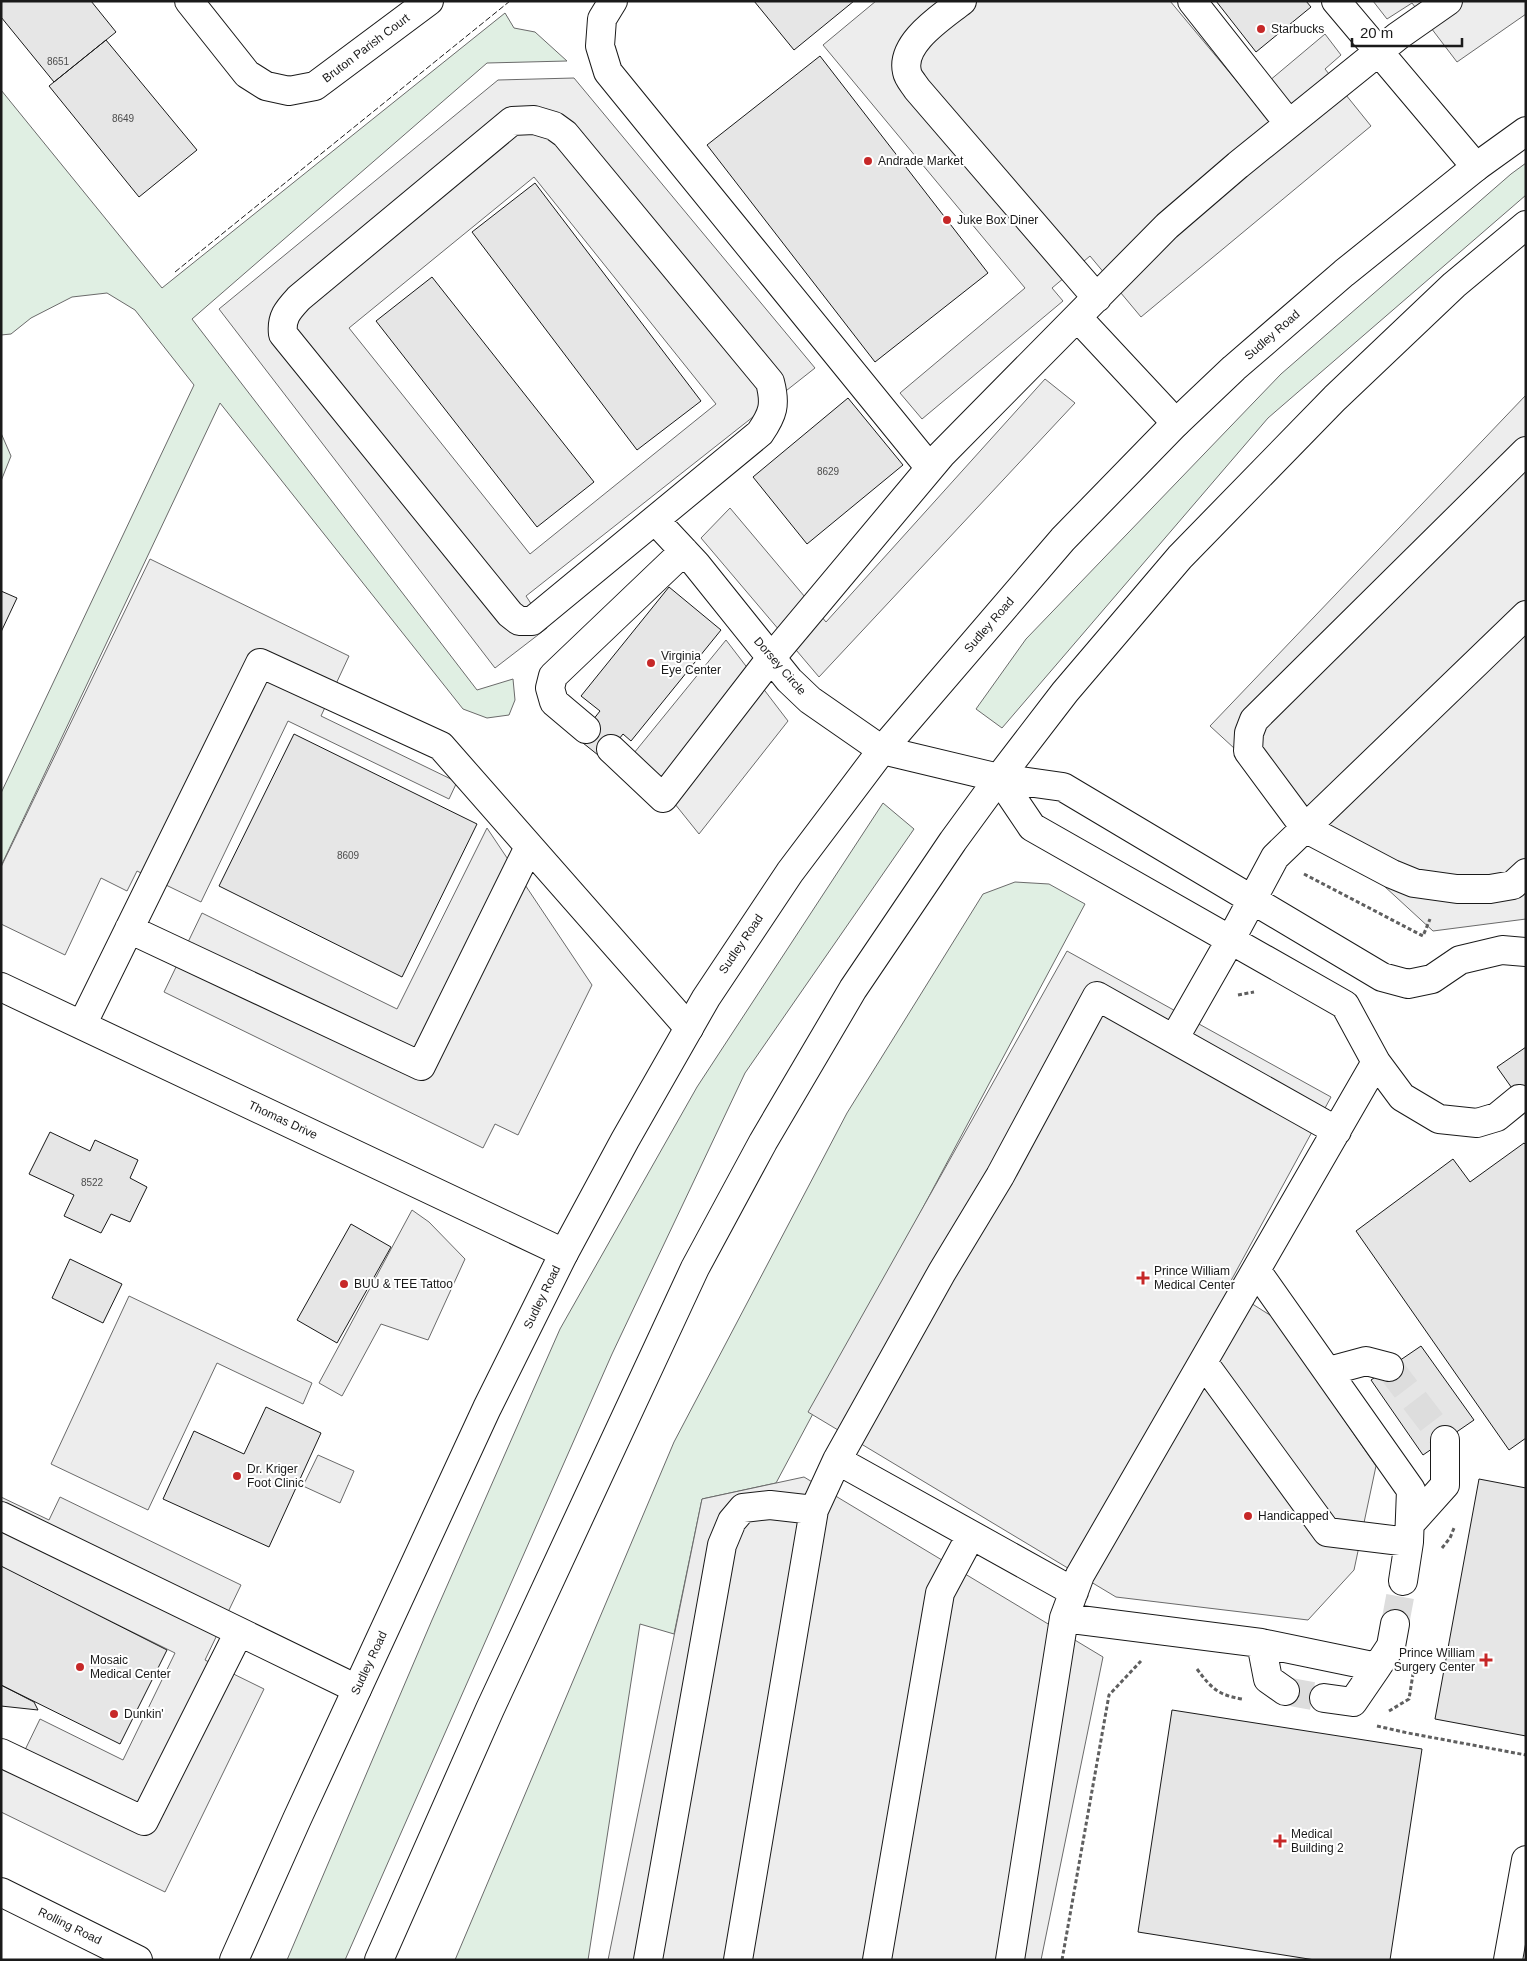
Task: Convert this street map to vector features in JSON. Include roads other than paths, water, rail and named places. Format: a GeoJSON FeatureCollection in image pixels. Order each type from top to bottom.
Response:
{"type":"FeatureCollection","features":[{"type":"Feature","properties":{"kind":"main road","name":"Bruton Parish Court"},"geometry":{"type":"LineString","coordinates":[[189,1],[247,74],[266,86],[288,91],[315,86],[429,1]]}},
{"type":"Feature","properties":{"kind":"main road"},"geometry":{"type":"LineString","coordinates":[[613,1],[602,19],[600,46],[608,72],[930,468]]}},
{"type":"Feature","properties":{"kind":"main road"},"geometry":{"type":"LineString","coordinates":[[962,1],[915,40],[908,55],[907,72],[917,89],[1097,298]]}},
{"type":"Feature","properties":{"kind":"main road"},"geometry":{"type":"LineString","coordinates":[[1192,1],[1289,124]]}},
{"type":"Feature","properties":{"kind":"main road"},"geometry":{"type":"LineString","coordinates":[[1336,1],[1476,166]]}},
{"type":"Feature","properties":{"kind":"main road"},"geometry":{"type":"LineString","coordinates":[[611,749],[663,798],[771,658],[941,455],[1167,226],[1378,52],[1448,1]]}},
{"type":"Feature","properties":{"kind":"main road"},"geometry":{"type":"LineString","coordinates":[[534,120],[554,126],[565,134],[770,382],[774,398],[771,417],[760,433],[655,520],[532,621],[519,621],[510,614],[283,334],[282,324],[284,315],[299,298],[512,121],[534,120]]}},
{"type":"Feature","properties":{"kind":"main road","name":"Sudley Road"},"geometry":{"type":"LineString","coordinates":[[234,1960],[487,1408],[564,1254],[625,1140],[710,992],[790,872],[882,750],[1063,539],[1176,423],[1234,368],[1336,280],[1476,166],[1526,131]]}},
{"type":"Feature","properties":{"kind":"main road"},"geometry":{"type":"LineString","coordinates":[[379,1960],[490,1709],[695,1268],[763,1142],[853,989],[953,841],[999,778],[1065,692],[1180,557],[1342,392],[1454,285],[1526,225]]}},
{"type":"Feature","properties":{"kind":"main road"},"geometry":{"type":"LineString","coordinates":[[1078,318],[1176,423]]}},
{"type":"Feature","properties":{"kind":"main road"},"geometry":{"type":"LineString","coordinates":[[1526,451],[1254,720],[1249,733],[1248,751],[1305,828],[1392,874],[1414,883],[1457,889],[1513,885],[1526,873]]}},
{"type":"Feature","properties":{"kind":"main road","name":"Dorsey Circle"},"geometry":{"type":"LineString","coordinates":[[655,520],[696,564],[771,658],[810,700],[882,750],[999,778],[1063,788],[1382,977],[1408,984],[1432,980],[1460,960],[1502,950],[1526,952]]}},
{"type":"Feature","properties":{"kind":"main road"},"geometry":{"type":"LineString","coordinates":[[586,729],[554,702],[550,688],[552,676],[684,551]]}},
{"type":"Feature","properties":{"kind":"main road"},"geometry":{"type":"LineString","coordinates":[[1174,1039],[1252,901],[1275,856],[1526,615]]}},
{"type":"Feature","properties":{"kind":"main road"},"geometry":{"type":"LineString","coordinates":[[82,1025],[260,663],[441,746],[689,1028]]}},
{"type":"Feature","properties":{"kind":"main road"},"geometry":{"type":"LineString","coordinates":[[999,778],[1032,827],[1345,1005],[1376,1062],[1402,1097],[1439,1118],[1477,1123],[1497,1117],[1520,1099]]}},
{"type":"Feature","properties":{"kind":"main road"},"geometry":{"type":"LineString","coordinates":[[129,929],[421,1066],[530,847]]}},
{"type":"Feature","properties":{"kind":"main road","name":"Thomas Drive"},"geometry":{"type":"LineString","coordinates":[[1,987],[564,1254]]}},
{"type":"Feature","properties":{"kind":"main road"},"geometry":{"type":"LineString","coordinates":[[738,1960],[814,1510],[836,1460],[942,1272],[1000,1176],[1097,996],[1337,1131]]}},
{"type":"Feature","properties":{"kind":"main road"},"geometry":{"type":"LineString","coordinates":[[1010,1960],[1064,1618],[1080,1575],[1376,1062]]}},
{"type":"Feature","properties":{"kind":"main road"},"geometry":{"type":"LineString","coordinates":[[1256,1270],[1329,1371],[1411,1490],[1410,1533],[1403,1580]]}},
{"type":"Feature","properties":{"kind":"main road"},"geometry":{"type":"LineString","coordinates":[[1329,1371],[1366,1361],[1389,1368]]}},
{"type":"Feature","properties":{"kind":"main road"},"geometry":{"type":"LineString","coordinates":[[1203,1362],[1327,1532],[1410,1533]]}},
{"type":"Feature","properties":{"kind":"main road"},"geometry":{"type":"LineString","coordinates":[[1410,1533],[1446,1485],[1445,1440]]}},
{"type":"Feature","properties":{"kind":"main road"},"geometry":{"type":"LineString","coordinates":[[836,1460],[1074,1592]]}},
{"type":"Feature","properties":{"kind":"main road"},"geometry":{"type":"LineString","coordinates":[[648,1960],[722,1546],[732,1521],[743,1508],[770,1505],[814,1510]]}},
{"type":"Feature","properties":{"kind":"main road"},"geometry":{"type":"LineString","coordinates":[[1,1516],[357,1689]]}},
{"type":"Feature","properties":{"kind":"main road"},"geometry":{"type":"LineString","coordinates":[[877,1960],[940,1593],[971,1535]]}},
{"type":"Feature","properties":{"kind":"main road"},"geometry":{"type":"LineString","coordinates":[[1064,1618],[1261,1644],[1377,1667]]}},
{"type":"Feature","properties":{"kind":"main road"},"geometry":{"type":"LineString","coordinates":[[1324,1698],[1354,1702],[1391,1646],[1394,1624]]}},
{"type":"Feature","properties":{"kind":"main road"},"geometry":{"type":"LineString","coordinates":[[1,1753],[144,1821],[239,1632]]}},
{"type":"Feature","properties":{"kind":"main road"},"geometry":{"type":"LineString","coordinates":[[1261,1644],[1268,1679],[1285,1691]]}},
{"type":"Feature","properties":{"kind":"main road"},"geometry":{"type":"LineString","coordinates":[[1508,1960],[1526,1860]]}},
{"type":"Feature","properties":{"kind":"main road","name":"Rolling Road"},"geometry":{"type":"LineString","coordinates":[[1,1892],[138,1960]]}},
{"type":"Feature","properties":{"kind":"tunnel"},"geometry":{"type":"LineString","coordinates":[[1389,1367],[1445,1440]]}},
{"type":"Feature","properties":{"kind":"tunnel"},"geometry":{"type":"LineString","coordinates":[[1395,1624],[1403,1581]]}},
{"type":"Feature","properties":{"kind":"tunnel"},"geometry":{"type":"LineString","coordinates":[[1285,1691],[1324,1698]]}},
{"type":"Feature","properties":{"kind":"place","name":"Starbucks"},"geometry":{"type":"Point","coordinates":[1261,29]}},
{"type":"Feature","properties":{"kind":"place","name":"Andrade Market"},"geometry":{"type":"Point","coordinates":[868,161]}},
{"type":"Feature","properties":{"kind":"place","name":"Juke Box Diner"},"geometry":{"type":"Point","coordinates":[947,220]}},
{"type":"Feature","properties":{"kind":"place","name":"Virginia Eye Center"},"geometry":{"type":"Point","coordinates":[651,663]}},
{"type":"Feature","properties":{"kind":"place","name":"Prince William Medical Center"},"geometry":{"type":"Point","coordinates":[1143,1278]}},
{"type":"Feature","properties":{"kind":"place","name":"BUU & TEE Tattoo"},"geometry":{"type":"Point","coordinates":[344,1284]}},
{"type":"Feature","properties":{"kind":"place","name":"Dr. Kriger Foot Clinic"},"geometry":{"type":"Point","coordinates":[237,1476]}},
{"type":"Feature","properties":{"kind":"place","name":"Handicapped"},"geometry":{"type":"Point","coordinates":[1248,1516]}},
{"type":"Feature","properties":{"kind":"place","name":"Prince William Surgery Center"},"geometry":{"type":"Point","coordinates":[1486,1660]}},
{"type":"Feature","properties":{"kind":"place","name":"Mosaic Medical Center"},"geometry":{"type":"Point","coordinates":[80,1667]}},
{"type":"Feature","properties":{"kind":"place","name":"Dunkin'"},"geometry":{"type":"Point","coordinates":[114,1714]}},
{"type":"Feature","properties":{"kind":"place","name":"Medical Building 2"},"geometry":{"type":"Point","coordinates":[1280,1841]}}]}
